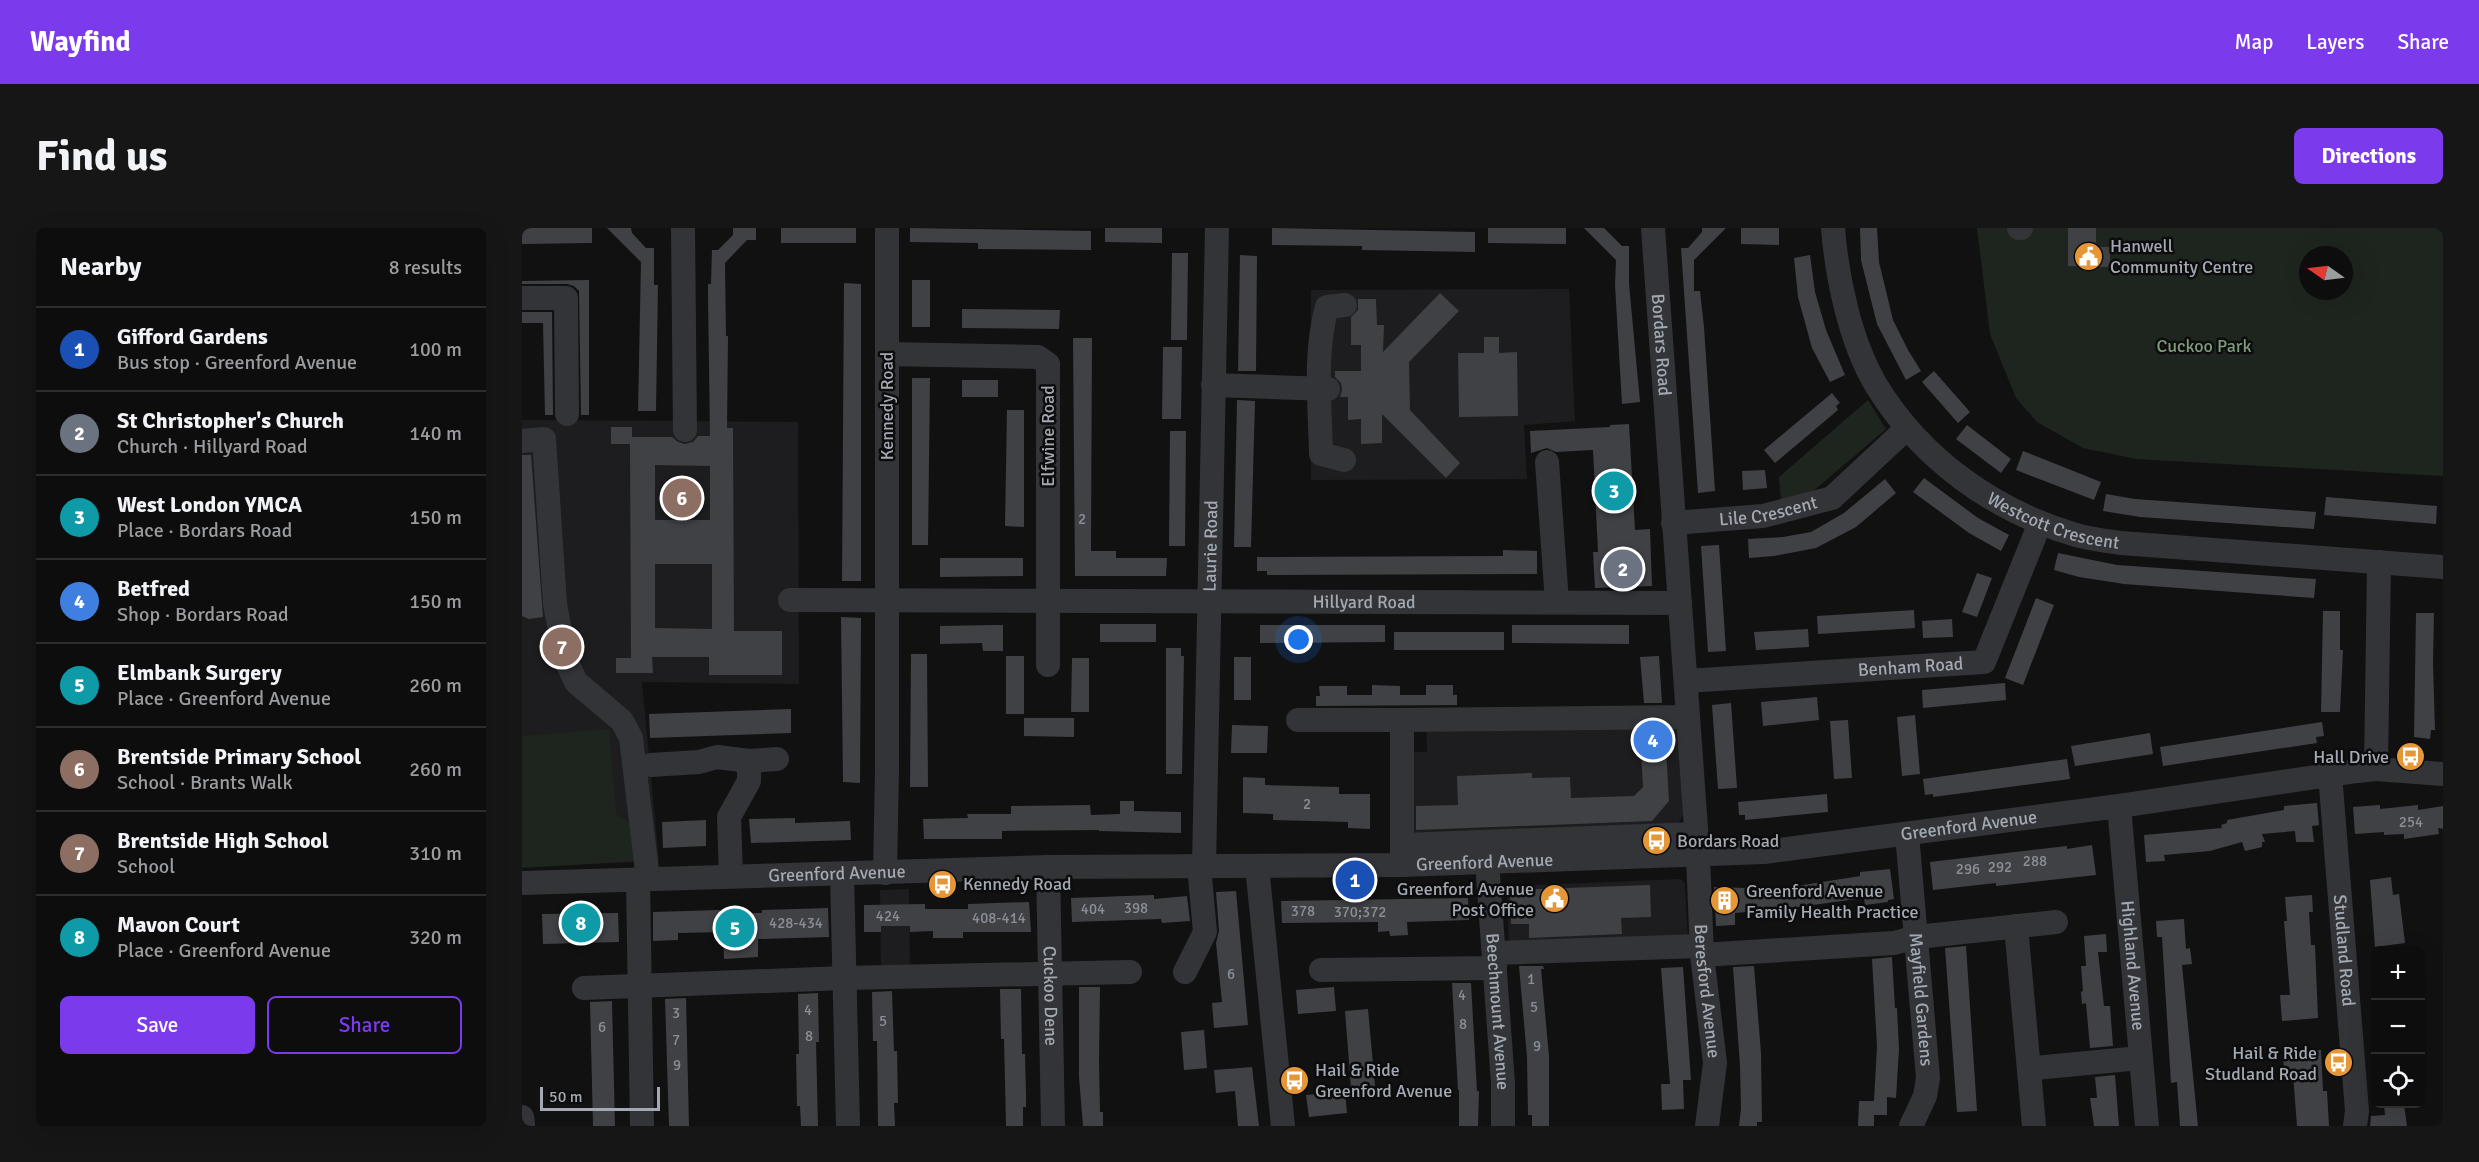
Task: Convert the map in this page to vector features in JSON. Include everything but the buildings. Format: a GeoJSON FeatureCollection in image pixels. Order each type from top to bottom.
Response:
{"type":"FeatureCollection","features":[{"type":"Feature","properties":{"kind":"street"},"geometry":{"type":"LineString","coordinates":[[682,228],[685,421]]}},
{"type":"Feature","properties":{"kind":"street","name":"Kennedy Road"},"geometry":{"type":"LineString","coordinates":[[885,873],[887,228]]}},
{"type":"Feature","properties":{"kind":"street","name":"Laurie Road"},"geometry":{"type":"LineString","coordinates":[[1185,972],[1205,932],[1202,866],[1217,228]]}},
{"type":"Feature","properties":{"kind":"street","name":"Bordars Road"},"geometry":{"type":"LineString","coordinates":[[1653,228],[1697,845]]}},
{"type":"Feature","properties":{"kind":"street","name":"Westcott Crescent"},"geometry":{"type":"LineString","coordinates":[[1833,228],[1837,271],[1854,333],[1875,383],[1906,429],[1939,461],[1980,491],[2012,510],[2040,523],[2078,536],[2121,543],[2443,567]]}},
{"type":"Feature","properties":{"kind":"street"},"geometry":{"type":"LineString","coordinates":[[522,298],[566,298],[567,414]]}},
{"type":"Feature","properties":{"kind":"street"},"geometry":{"type":"LineString","coordinates":[[1344,460],[1321,454],[1324,389],[1320,330],[1327,307],[1345,305]]}},
{"type":"Feature","properties":{"kind":"street","name":"Elfwine Road"},"geometry":{"type":"LineString","coordinates":[[887,354],[1038,357],[1048,364],[1049,601]]}},
{"type":"Feature","properties":{"kind":"street"},"geometry":{"type":"LineString","coordinates":[[1214,385],[1324,389]]}},
{"type":"Feature","properties":{"kind":"street","name":"Lile Crescent"},"geometry":{"type":"LineString","coordinates":[[1673,523],[1763,516],[1832,498],[1906,429]]}},
{"type":"Feature","properties":{"kind":"street"},"geometry":{"type":"LineString","coordinates":[[522,441],[544,439],[555,604],[565,658],[576,682],[622,722],[631,738],[643,879],[639,987],[642,1126]]}},
{"type":"Feature","properties":{"kind":"street"},"geometry":{"type":"LineString","coordinates":[[1547,462],[1557,603]]}},
{"type":"Feature","properties":{"kind":"street","name":"Benham Road"},"geometry":{"type":"LineString","coordinates":[[1686,681],[1984,662],[2040,523]]}},
{"type":"Feature","properties":{"kind":"street"},"geometry":{"type":"LineString","coordinates":[[2376,770],[2379,562]]}},
{"type":"Feature","properties":{"kind":"street","name":"Hillyard Road"},"geometry":{"type":"LineString","coordinates":[[790,600],[1680,603]]}},
{"type":"Feature","properties":{"kind":"street"},"geometry":{"type":"LineString","coordinates":[[1048,665],[1049,601]]}},
{"type":"Feature","properties":{"kind":"street"},"geometry":{"type":"LineString","coordinates":[[1298,720],[1688,717]]}},
{"type":"Feature","properties":{"kind":"street"},"geometry":{"type":"LineString","coordinates":[[1402,720],[1402,855],[1697,845]]}},
{"type":"Feature","properties":{"kind":"street"},"geometry":{"type":"LineString","coordinates":[[651,765],[699,762],[717,757],[749,761],[777,759]]}},
{"type":"Feature","properties":{"kind":"street"},"geometry":{"type":"LineString","coordinates":[[731,876],[729,817],[749,781],[749,761]]}},
{"type":"Feature","properties":{"kind":"street","name":"Greenford Avenue"},"geometry":{"type":"LineString","coordinates":[[522,883],[1048,867],[1257,866],[1402,855],[1487,862],[1697,845],[1764,852],[2119,806],[2330,774],[2376,770],[2443,774]]}},
{"type":"Feature","properties":{"kind":"street","name":"Studland Road"},"geometry":{"type":"LineString","coordinates":[[2330,774],[2357,1111],[2355,1126]]}},
{"type":"Feature","properties":{"kind":"street","name":"Highland Avenue"},"geometry":{"type":"LineString","coordinates":[[2119,806],[2147,1126]]}},
{"type":"Feature","properties":{"kind":"street","name":"Mayfield Gardens"},"geometry":{"type":"LineString","coordinates":[[1907,834],[1928,1078],[1925,1096],[1911,1126]]}},
{"type":"Feature","properties":{"kind":"street","name":"Beresford Avenue"},"geometry":{"type":"LineString","coordinates":[[1697,845],[1701,951],[1715,1063],[1707,1126]]}},
{"type":"Feature","properties":{"kind":"street","name":"Beechmount Avenue"},"geometry":{"type":"LineString","coordinates":[[1487,862],[1503,1083],[1503,1126]]}},
{"type":"Feature","properties":{"kind":"street"},"geometry":{"type":"LineString","coordinates":[[1257,866],[1283,1126]]}},
{"type":"Feature","properties":{"kind":"street","name":"Cuckoo Dene"},"geometry":{"type":"LineString","coordinates":[[1048,867],[1053,1126]]}},
{"type":"Feature","properties":{"kind":"street"},"geometry":{"type":"LineString","coordinates":[[842,874],[848,1126]]}},
{"type":"Feature","properties":{"kind":"street"},"geometry":{"type":"LineString","coordinates":[[1321,970],[1495,960],[1846,947],[2056,922]]}},
{"type":"Feature","properties":{"kind":"street"},"geometry":{"type":"LineString","coordinates":[[2016,926],[2034,1126]]}},
{"type":"Feature","properties":{"kind":"street"},"geometry":{"type":"LineString","coordinates":[[584,988],[844,978],[1130,972]]}},
{"type":"Feature","properties":{"kind":"street"},"geometry":{"type":"LineString","coordinates":[[2035,1068],[2140,1058]]}},
{"type":"Feature","properties":{"kind":"street"},"geometry":{"type":"LineString","coordinates":[[522,1117],[523,1124]]}},
{"type":"Feature","properties":{"kind":"shaded area"},"geometry":{"type":"Polygon","coordinates":[[[1569,289],[1575,421],[1524,425],[1527,479],[1311,480],[1311,290],[1569,289]]]}},
{"type":"Feature","properties":{"kind":"shaded area"},"geometry":{"type":"Polygon","coordinates":[[[522,420],[798,422],[799,684],[642,682],[659,861],[522,867],[522,420]]]}},
{"type":"Feature","properties":{"kind":"shaded area"},"geometry":{"type":"Polygon","coordinates":[[[1671,723],[1678,730],[1684,814],[1676,827],[1411,834],[1410,752],[1427,752],[1426,725],[1671,723]]]}},
{"type":"Feature","properties":{"kind":"shaded area"},"geometry":{"type":"Polygon","coordinates":[[[1681,879],[1685,884],[1688,941],[1509,950],[1507,892],[1512,886],[1681,879]]]}},
{"type":"Feature","properties":{"kind":"shaded area"},"geometry":{"type":"Polygon","coordinates":[[[909,889],[910,975],[881,976],[880,890],[909,889]]]}},
{"type":"Feature","properties":{"kind":"green space","name":"Cuckoo Park"},"geometry":{"type":"Polygon","coordinates":[[[1977,228],[2443,228],[2443,476],[2136,459],[2083,448],[2037,422],[2016,398],[1990,334],[1977,228]]]}},
{"type":"Feature","properties":{"kind":"green space"},"geometry":{"type":"Polygon","coordinates":[[[1868,400],[1886,429],[1812,492],[1781,501],[1779,477],[1868,400]]]}},
{"type":"Feature","properties":{"kind":"green space"},"geometry":{"type":"Polygon","coordinates":[[[609,729],[616,814],[633,825],[635,861],[522,868],[522,736],[609,729]]]}},
{"type":"Feature","properties":{"kind":"place","name":"Hanwell Community Centre"},"geometry":{"type":"Point","coordinates":[2089,256]}},
{"type":"Feature","properties":{"kind":"place","name":"West London YMCA"},"geometry":{"type":"Point","coordinates":[1614,491]}},
{"type":"Feature","properties":{"kind":"place","name":"Brentside Primary School"},"geometry":{"type":"Point","coordinates":[682,498]}},
{"type":"Feature","properties":{"kind":"place","name":"St Christopher's Church"},"geometry":{"type":"Point","coordinates":[1623,569]}},
{"type":"Feature","properties":{"kind":"place","name":"Brentside High School"},"geometry":{"type":"Point","coordinates":[562,647]}},
{"type":"Feature","properties":{"kind":"place","name":"Betfred"},"geometry":{"type":"Point","coordinates":[1653,740]}},
{"type":"Feature","properties":{"kind":"place","name":"Hall Drive"},"geometry":{"type":"Point","coordinates":[2410,757]}},
{"type":"Feature","properties":{"kind":"place","name":"Bordars Road"},"geometry":{"type":"Point","coordinates":[1656,841]}},
{"type":"Feature","properties":{"kind":"place","name":"Gifford Gardens"},"geometry":{"type":"Point","coordinates":[1355,880]}},
{"type":"Feature","properties":{"kind":"place","name":"Kennedy Road"},"geometry":{"type":"Point","coordinates":[942,884]}},
{"type":"Feature","properties":{"kind":"place","name":"Greenford Avenue Post Office"},"geometry":{"type":"Point","coordinates":[1555,899]}},
{"type":"Feature","properties":{"kind":"place","name":"Greenford Avenue Family Health Practice"},"geometry":{"type":"Point","coordinates":[1725,901]}},
{"type":"Feature","properties":{"kind":"place","name":"Mavon Court"},"geometry":{"type":"Point","coordinates":[581,923]}},
{"type":"Feature","properties":{"kind":"place","name":"Elmbank Surgery"},"geometry":{"type":"Point","coordinates":[735,928]}},
{"type":"Feature","properties":{"kind":"place","name":"Hail & Ride Studland Road"},"geometry":{"type":"Point","coordinates":[2338,1063]}},
{"type":"Feature","properties":{"kind":"place","name":"Hail & Ride Greenford Avenue"},"geometry":{"type":"Point","coordinates":[1294,1080]}}]}
